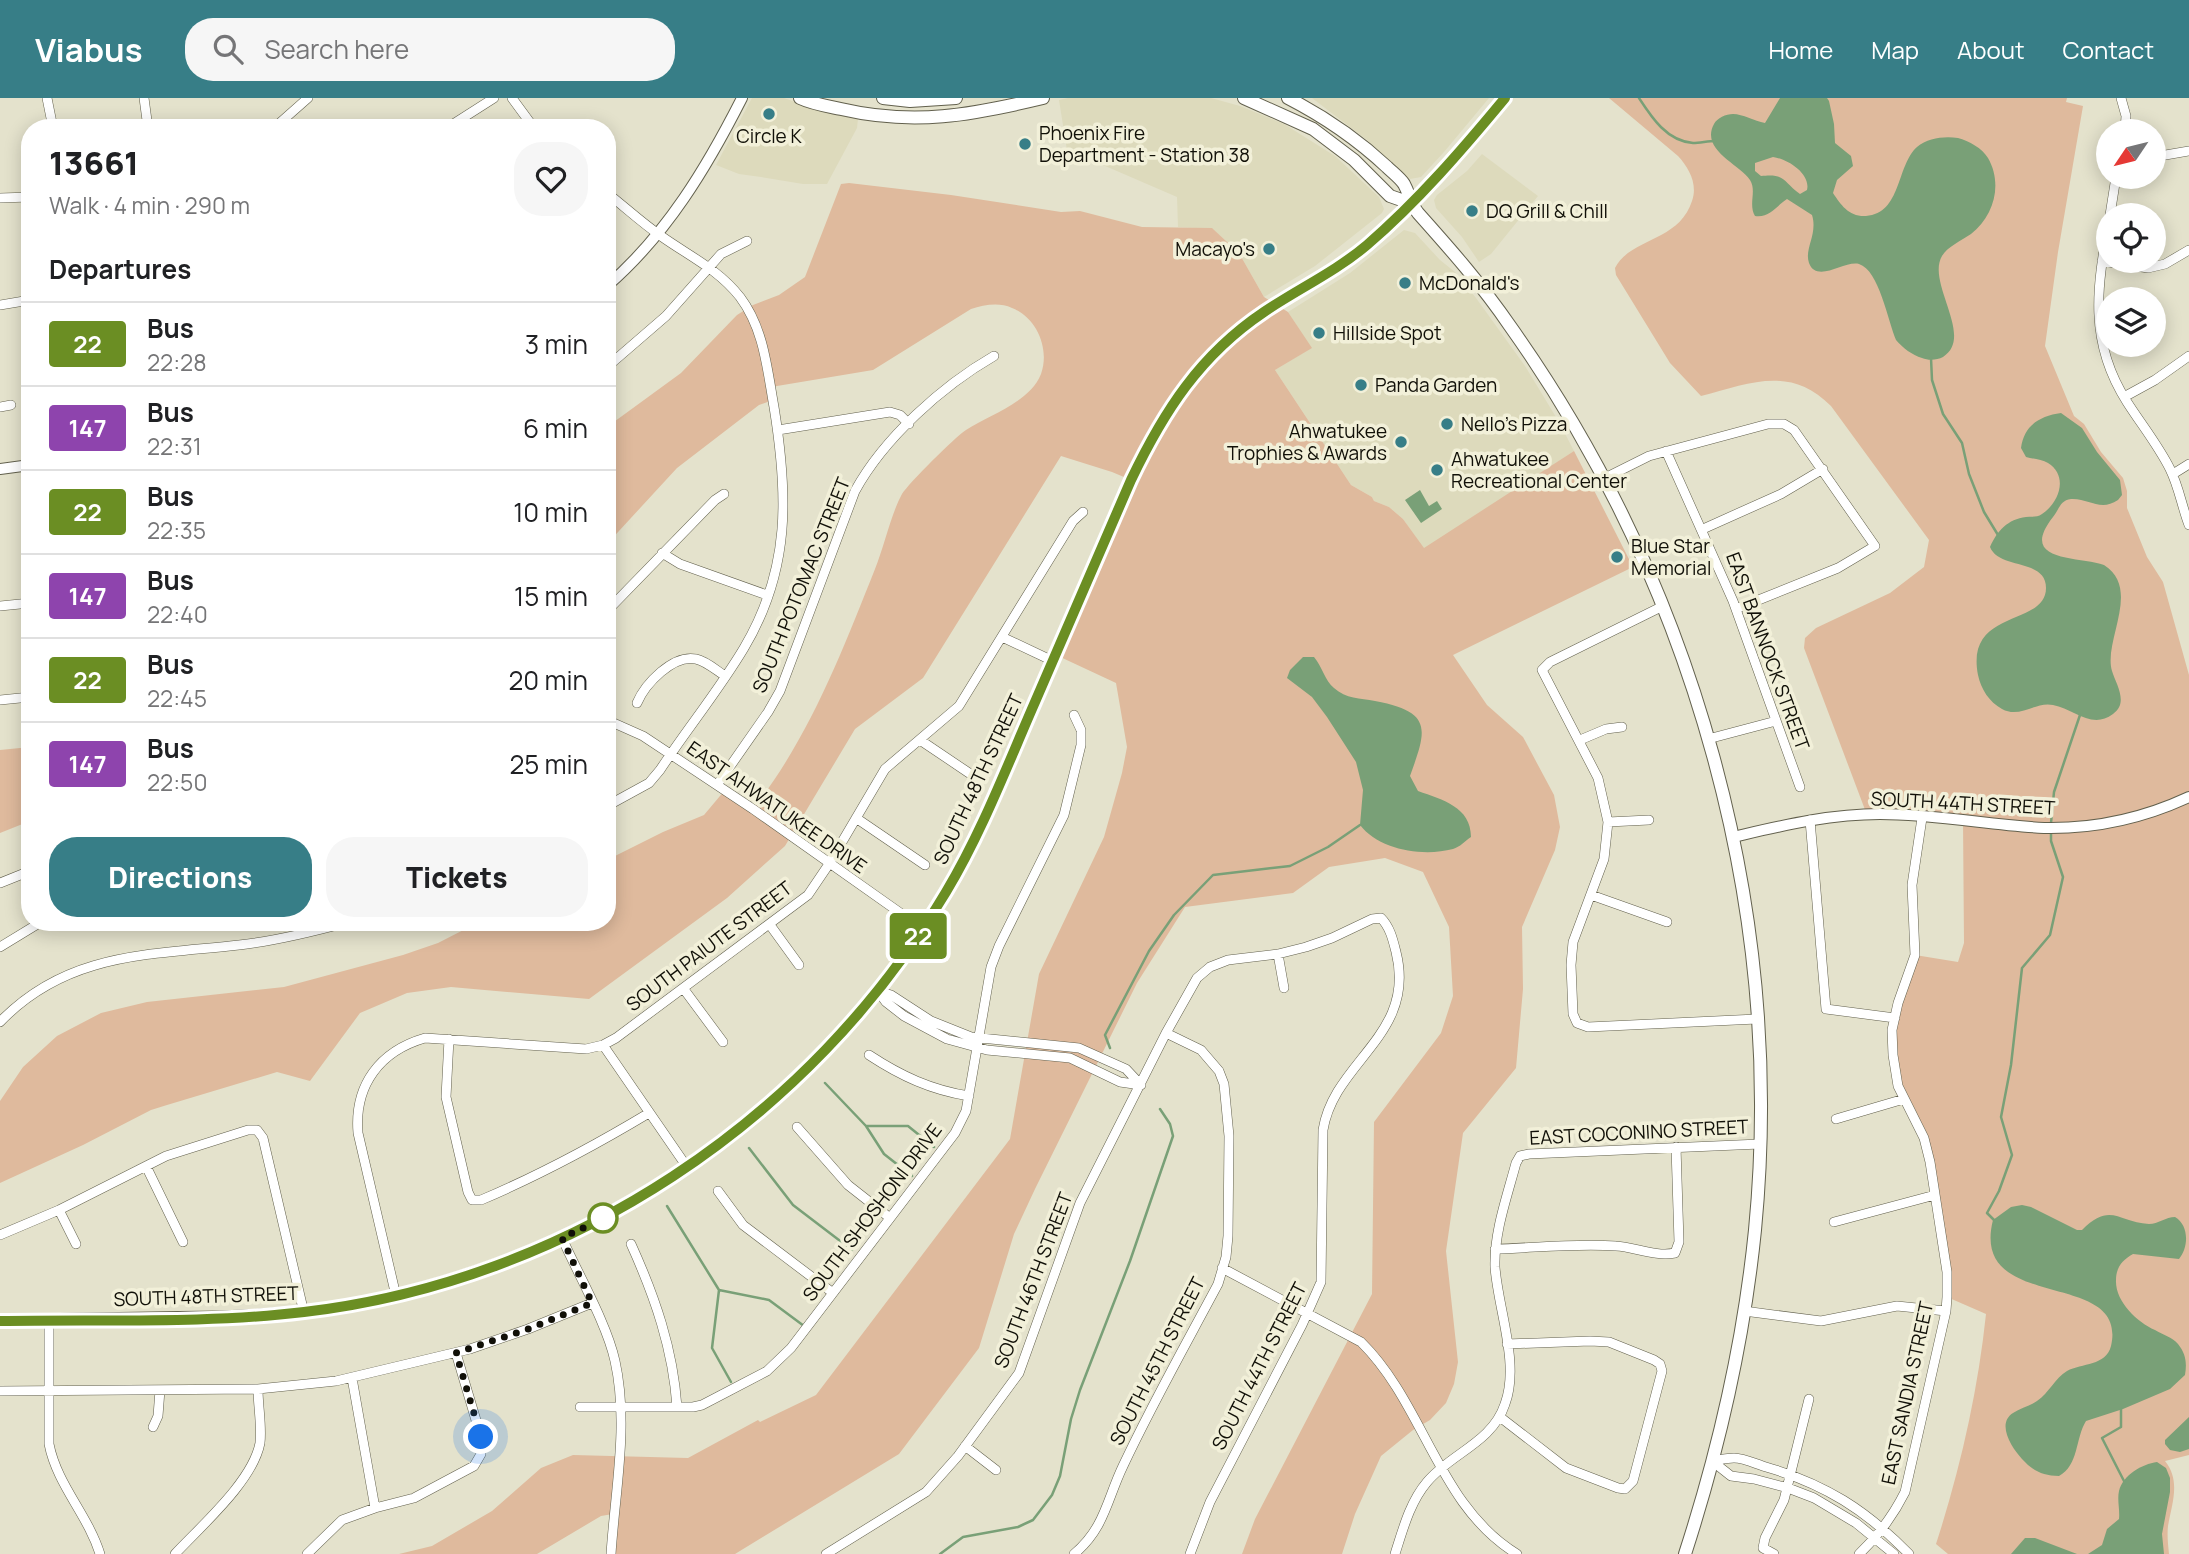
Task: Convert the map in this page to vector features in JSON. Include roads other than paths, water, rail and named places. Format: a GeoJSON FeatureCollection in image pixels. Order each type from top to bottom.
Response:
{"type":"FeatureCollection","features":[{"type":"Feature","properties":{"kind":"main road"},"geometry":{"type":"LineString","coordinates":[[800,98],[859,113],[909,118],[978,113],[1000,103],[1043,98]]}},
{"type":"Feature","properties":{"kind":"main road"},"geometry":{"type":"LineString","coordinates":[[883,98],[910,101],[957,98]]}},
{"type":"Feature","properties":{"kind":"main road"},"geometry":{"type":"LineString","coordinates":[[1244,98],[1313,129],[1354,160],[1390,196],[1410,203]]}},
{"type":"Feature","properties":{"kind":"main road"},"geometry":{"type":"LineString","coordinates":[[1288,98],[1323,116],[1365,146],[1404,183],[1410,203],[1484,289],[1541,369],[1605,478],[1637,545],[1692,684],[1708,739],[1733,837],[1751,946],[1757,1019],[1760,1144],[1755,1228],[1744,1311],[1712,1461],[1685,1554]]}},
{"type":"Feature","properties":{"kind":"main road","name":"SOUTH 48TH STREET"},"geometry":{"type":"LineString","coordinates":[[0,1321],[252,1317],[304,1312],[396,1296],[485,1270],[562,1238],[636,1200],[740,1130],[834,1042],[877,991],[923,929],[987,815],[1131,480],[1155,431],[1183,387],[1231,336],[1366,246],[1451,163],[1505,98]]}},
{"type":"Feature","properties":{"kind":"street"},"geometry":{"type":"LineString","coordinates":[[47,98],[51,119]]}},
{"type":"Feature","properties":{"kind":"street"},"geometry":{"type":"LineString","coordinates":[[144,98],[147,119]]}},
{"type":"Feature","properties":{"kind":"street"},"geometry":{"type":"LineString","coordinates":[[284,119],[307,98]]}},
{"type":"Feature","properties":{"kind":"street"},"geometry":{"type":"LineString","coordinates":[[461,119],[494,98]]}},
{"type":"Feature","properties":{"kind":"street"},"geometry":{"type":"LineString","coordinates":[[512,98],[527,119]]}},
{"type":"Feature","properties":{"kind":"street"},"geometry":{"type":"LineString","coordinates":[[616,277],[657,234],[703,172],[742,98]]}},
{"type":"Feature","properties":{"kind":"street"},"geometry":{"type":"LineString","coordinates":[[2121,98],[2126,119]]}},
{"type":"Feature","properties":{"kind":"street"},"geometry":{"type":"LineString","coordinates":[[2166,156],[2189,151]]}},
{"type":"Feature","properties":{"kind":"street"},"geometry":{"type":"LineString","coordinates":[[0,198],[21,197]]}},
{"type":"Feature","properties":{"kind":"street"},"geometry":{"type":"LineString","coordinates":[[616,201],[657,234],[710,267],[740,297],[757,326],[763,344],[783,463],[784,525],[767,595],[752,633],[649,783],[616,801]]}},
{"type":"Feature","properties":{"kind":"street"},"geometry":{"type":"LineString","coordinates":[[616,359],[666,316],[721,254],[747,241]]}},
{"type":"Feature","properties":{"kind":"street"},"geometry":{"type":"LineString","coordinates":[[2166,263],[2189,250]]}},
{"type":"Feature","properties":{"kind":"street"},"geometry":{"type":"LineString","coordinates":[[2100,273],[2098,328],[2107,361],[2124,397],[2173,474],[2189,525]]}},
{"type":"Feature","properties":{"kind":"street"},"geometry":{"type":"LineString","coordinates":[[0,304],[21,301]]}},
{"type":"Feature","properties":{"kind":"street","name":"SOUTH POTOMAC STREET"},"geometry":{"type":"LineString","coordinates":[[717,785],[780,691],[855,491],[878,456],[909,424],[954,381],[994,356]]}},
{"type":"Feature","properties":{"kind":"street"},"geometry":{"type":"LineString","coordinates":[[2124,397],[2155,380],[2189,356]]}},
{"type":"Feature","properties":{"kind":"street"},"geometry":{"type":"LineString","coordinates":[[0,407],[10,405]]}},
{"type":"Feature","properties":{"kind":"street"},"geometry":{"type":"LineString","coordinates":[[778,430],[890,412],[900,415],[909,424]]}},
{"type":"Feature","properties":{"kind":"street"},"geometry":{"type":"LineString","coordinates":[[1605,478],[1649,456],[1768,424],[1784,424],[1794,430],[1875,546],[1838,568],[1736,609]]}},
{"type":"Feature","properties":{"kind":"street","name":"EAST BANNOCK STREET"},"geometry":{"type":"LineString","coordinates":[[1666,451],[1703,528],[1736,609],[1800,787]]}},
{"type":"Feature","properties":{"kind":"street"},"geometry":{"type":"LineString","coordinates":[[2173,474],[2189,464]]}},
{"type":"Feature","properties":{"kind":"street"},"geometry":{"type":"LineString","coordinates":[[0,470],[21,466]]}},
{"type":"Feature","properties":{"kind":"street"},"geometry":{"type":"LineString","coordinates":[[1703,528],[1781,494],[1823,469]]}},
{"type":"Feature","properties":{"kind":"street"},"geometry":{"type":"LineString","coordinates":[[616,602],[724,494]]}},
{"type":"Feature","properties":{"kind":"street","name":"SOUTH PAIUTE STREET"},"geometry":{"type":"LineString","coordinates":[[396,1296],[358,1133],[358,1104],[364,1087],[380,1064],[392,1052],[425,1038],[586,1049],[603,1045],[770,925],[808,895],[885,769],[959,706],[1073,521],[1083,512]]}},
{"type":"Feature","properties":{"kind":"street"},"geometry":{"type":"LineString","coordinates":[[662,553],[680,564],[767,595]]}},
{"type":"Feature","properties":{"kind":"street"},"geometry":{"type":"LineString","coordinates":[[0,606],[21,604]]}},
{"type":"Feature","properties":{"kind":"street"},"geometry":{"type":"LineString","coordinates":[[1663,606],[1550,662],[1542,670],[1598,778],[1608,822],[1604,859],[1573,942],[1573,1013],[1577,1023],[1588,1027],[1757,1019]]}},
{"type":"Feature","properties":{"kind":"street"},"geometry":{"type":"LineString","coordinates":[[1002,637],[1053,661]]}},
{"type":"Feature","properties":{"kind":"street"},"geometry":{"type":"LineString","coordinates":[[638,703],[641,695],[666,668],[676,662],[696,659],[725,676]]}},
{"type":"Feature","properties":{"kind":"street"},"geometry":{"type":"LineString","coordinates":[[0,700],[21,698]]}},
{"type":"Feature","properties":{"kind":"street","name":"SOUTH SHOSHONI DRIVE"},"geometry":{"type":"LineString","coordinates":[[580,1407],[702,1405],[767,1371],[791,1348],[955,1133],[962,1121],[969,1096],[991,967],[1064,815],[1082,745],[1081,730],[1074,715]]}},
{"type":"Feature","properties":{"kind":"street"},"geometry":{"type":"LineString","coordinates":[[1708,739],[1776,720]]}},
{"type":"Feature","properties":{"kind":"street","name":"EAST AHWATUKEE DRIVE"},"geometry":{"type":"LineString","coordinates":[[616,724],[643,736],[717,785],[923,929]]}},
{"type":"Feature","properties":{"kind":"street"},"geometry":{"type":"LineString","coordinates":[[1580,740],[1606,729],[1622,727]]}},
{"type":"Feature","properties":{"kind":"street"},"geometry":{"type":"LineString","coordinates":[[920,740],[969,773]]}},
{"type":"Feature","properties":{"kind":"street","name":"SOUTH 44TH STREET"},"geometry":{"type":"LineString","coordinates":[[1733,837],[1810,820],[1882,814],[2058,827],[2124,820],[2171,806],[2189,797]]}},
{"type":"Feature","properties":{"kind":"street"},"geometry":{"type":"LineString","coordinates":[[856,818],[925,865]]}},
{"type":"Feature","properties":{"kind":"street","name":"EAST SANDIA STREET"},"geometry":{"type":"LineString","coordinates":[[1859,1554],[1884,1528],[1905,1492],[1946,1311],[1947,1272],[1935,1195],[1924,1138],[1904,1099],[1894,1071],[1892,1030],[1915,955],[1912,885],[1922,818]]}},
{"type":"Feature","properties":{"kind":"street"},"geometry":{"type":"LineString","coordinates":[[1608,822],[1649,820]]}},
{"type":"Feature","properties":{"kind":"street"},"geometry":{"type":"LineString","coordinates":[[1810,820],[1826,1009],[1895,1018]]}},
{"type":"Feature","properties":{"kind":"street"},"geometry":{"type":"LineString","coordinates":[[0,883],[21,875]]}},
{"type":"Feature","properties":{"kind":"street"},"geometry":{"type":"LineString","coordinates":[[1591,895],[1667,922]]}},
{"type":"Feature","properties":{"kind":"street","name":"SOUTH 44TH STREET"},"geometry":{"type":"LineString","coordinates":[[1190,1554],[1210,1502],[1308,1314],[1321,1282],[1325,1113],[1391,1017],[1398,992],[1399,963],[1387,924],[1381,918],[1372,919],[1332,938],[1278,954]]}},
{"type":"Feature","properties":{"kind":"street"},"geometry":{"type":"LineString","coordinates":[[770,925],[799,965]]}},
{"type":"Feature","properties":{"kind":"street"},"geometry":{"type":"LineString","coordinates":[[0,947],[26,931]]}},
{"type":"Feature","properties":{"kind":"street"},"geometry":{"type":"LineString","coordinates":[[0,1021],[18,1004],[45,986],[76,971],[106,961],[275,940],[312,931]]}},
{"type":"Feature","properties":{"kind":"street"},"geometry":{"type":"LineString","coordinates":[[1278,954],[1284,988]]}},
{"type":"Feature","properties":{"kind":"street","name":"SOUTH 46TH STREET"},"geometry":{"type":"LineString","coordinates":[[828,1554],[926,1492],[965,1446],[1019,1373],[1080,1203],[1166,1033],[1197,978],[1210,967],[1228,960],[1278,954]]}},
{"type":"Feature","properties":{"kind":"street"},"geometry":{"type":"LineString","coordinates":[[683,988],[723,1042]]}},
{"type":"Feature","properties":{"kind":"street"},"geometry":{"type":"LineString","coordinates":[[877,991],[891,995],[950,1031],[978,1044],[1070,1058],[1120,1082],[1141,1085]]}},
{"type":"Feature","properties":{"kind":"street","name":"SOUTH 45TH STREET"},"geometry":{"type":"LineString","coordinates":[[1074,1554],[1095,1531],[1106,1513],[1122,1468],[1218,1284],[1228,1236],[1229,1136],[1224,1084],[1211,1060],[1201,1050],[1166,1033]]}},
{"type":"Feature","properties":{"kind":"street"},"geometry":{"type":"LineString","coordinates":[[449,1039],[446,1097],[472,1200],[481,1200],[537,1176],[593,1147],[649,1113]]}},
{"type":"Feature","properties":{"kind":"street"},"geometry":{"type":"LineString","coordinates":[[978,1044],[1039,1042],[1079,1048],[1126,1069],[1141,1085]]}},
{"type":"Feature","properties":{"kind":"street"},"geometry":{"type":"LineString","coordinates":[[603,1045],[687,1167]]}},
{"type":"Feature","properties":{"kind":"street"},"geometry":{"type":"LineString","coordinates":[[869,1055],[913,1082],[944,1092],[969,1096]]}},
{"type":"Feature","properties":{"kind":"street"},"geometry":{"type":"LineString","coordinates":[[1836,1119],[1904,1099]]}},
{"type":"Feature","properties":{"kind":"street"},"geometry":{"type":"LineString","coordinates":[[797,1127],[848,1185],[890,1218]]}},
{"type":"Feature","properties":{"kind":"street"},"geometry":{"type":"LineString","coordinates":[[0,1235],[194,1146],[248,1130],[257,1130],[262,1138],[304,1312]]}},
{"type":"Feature","properties":{"kind":"street","name":"EAST COCONINO STREET"},"geometry":{"type":"LineString","coordinates":[[1495,1249],[1520,1156],[1760,1144]]}},
{"type":"Feature","properties":{"kind":"street"},"geometry":{"type":"LineString","coordinates":[[1395,1554],[1416,1496],[1429,1479],[1478,1443],[1500,1418],[1509,1391],[1507,1345],[1495,1249],[1605,1245],[1635,1248],[1664,1256],[1675,1253],[1679,1242],[1676,1147]]}},
{"type":"Feature","properties":{"kind":"street"},"geometry":{"type":"LineString","coordinates":[[146,1166],[183,1242]]}},
{"type":"Feature","properties":{"kind":"street"},"geometry":{"type":"LineString","coordinates":[[718,1191],[743,1224],[833,1293]]}},
{"type":"Feature","properties":{"kind":"street"},"geometry":{"type":"LineString","coordinates":[[1834,1222],[1935,1195]]}},
{"type":"Feature","properties":{"kind":"street"},"geometry":{"type":"LineString","coordinates":[[59,1210],[76,1244]]}},
{"type":"Feature","properties":{"kind":"street"},"geometry":{"type":"LineString","coordinates":[[562,1238],[615,1360],[620,1406],[611,1554]]}},
{"type":"Feature","properties":{"kind":"street"},"geometry":{"type":"LineString","coordinates":[[631,1244],[651,1287],[663,1322],[675,1373],[677,1407]]}},
{"type":"Feature","properties":{"kind":"street"},"geometry":{"type":"LineString","coordinates":[[1222,1268],[1356,1338],[1370,1350],[1410,1407],[1458,1498],[1475,1521],[1517,1554]]}},
{"type":"Feature","properties":{"kind":"street"},"geometry":{"type":"LineString","coordinates":[[0,1391],[258,1389],[352,1378],[456,1353],[528,1329],[592,1303]]}},
{"type":"Feature","properties":{"kind":"street"},"geometry":{"type":"LineString","coordinates":[[1744,1311],[1821,1321],[1897,1306],[1946,1311]]}},
{"type":"Feature","properties":{"kind":"street"},"geometry":{"type":"LineString","coordinates":[[49,1320],[48,1390],[52,1461],[90,1527],[100,1554]]}},
{"type":"Feature","properties":{"kind":"street"},"geometry":{"type":"LineString","coordinates":[[1500,1418],[1566,1468],[1625,1489],[1633,1482],[1662,1371],[1660,1364],[1654,1360],[1609,1342],[1590,1340],[1507,1345]]}},
{"type":"Feature","properties":{"kind":"street"},"geometry":{"type":"LineString","coordinates":[[307,1554],[342,1520],[414,1498],[474,1466],[481,1454],[481,1437],[456,1353]]}},
{"type":"Feature","properties":{"kind":"street"},"geometry":{"type":"LineString","coordinates":[[352,1378],[375,1508]]}},
{"type":"Feature","properties":{"kind":"street"},"geometry":{"type":"LineString","coordinates":[[175,1554],[245,1478],[255,1461],[260,1441],[258,1389]]}},
{"type":"Feature","properties":{"kind":"street"},"geometry":{"type":"LineString","coordinates":[[153,1427],[158,1416],[160,1390]]}},
{"type":"Feature","properties":{"kind":"street"},"geometry":{"type":"LineString","coordinates":[[1774,1554],[1763,1548],[1765,1538],[1790,1481],[1810,1399]]}},
{"type":"Feature","properties":{"kind":"street"},"geometry":{"type":"LineString","coordinates":[[965,1446],[996,1470]]}},
{"type":"Feature","properties":{"kind":"street"},"geometry":{"type":"LineString","coordinates":[[1712,1461],[1735,1458],[1845,1500],[1884,1528],[1909,1554]]}},
{"type":"Feature","properties":{"kind":"street"},"geometry":{"type":"LineString","coordinates":[[1712,1461],[1731,1476],[1790,1481],[1838,1511],[1894,1554]]}},
{"type":"Feature","properties":{"kind":"waterway"},"geometry":{"type":"LineString","coordinates":[[1639,98],[1655,121],[1675,138],[1693,143],[1715,141]]}},
{"type":"Feature","properties":{"kind":"waterway"},"geometry":{"type":"LineString","coordinates":[[1931,358],[1932,380],[1943,414],[1962,443],[1969,474],[1984,512],[1998,535]]}},
{"type":"Feature","properties":{"kind":"waterway"},"geometry":{"type":"LineString","coordinates":[[2051,823],[2054,792],[2080,715]]}},
{"type":"Feature","properties":{"kind":"waterway"},"geometry":{"type":"LineString","coordinates":[[1110,1048],[1105,1035],[1149,951],[1174,915],[1213,875],[1290,866],[1328,847],[1360,825]]}},
{"type":"Feature","properties":{"kind":"waterway"},"geometry":{"type":"LineString","coordinates":[[1995,1221],[1987,1213],[1999,1191],[2012,1155],[2001,1117],[2011,1065],[2022,968],[2050,935],[2063,877],[2051,841],[2051,830]]}},
{"type":"Feature","properties":{"kind":"waterway"},"geometry":{"type":"LineString","coordinates":[[825,1083],[866,1126],[908,1126],[934,1147]]}},
{"type":"Feature","properties":{"kind":"waterway"},"geometry":{"type":"LineString","coordinates":[[940,1554],[963,1537],[1018,1527],[1033,1520],[1052,1495],[1060,1476],[1071,1419],[1080,1390],[1130,1261],[1173,1136],[1170,1124],[1160,1109]]}},
{"type":"Feature","properties":{"kind":"waterway"},"geometry":{"type":"LineString","coordinates":[[866,1126],[884,1154],[912,1176]]}},
{"type":"Feature","properties":{"kind":"waterway"},"geometry":{"type":"LineString","coordinates":[[749,1148],[793,1205],[852,1250]]}},
{"type":"Feature","properties":{"kind":"waterway"},"geometry":{"type":"LineString","coordinates":[[667,1206],[719,1290],[769,1300],[804,1326]]}},
{"type":"Feature","properties":{"kind":"waterway"},"geometry":{"type":"LineString","coordinates":[[719,1290],[712,1348],[731,1382]]}},
{"type":"Feature","properties":{"kind":"waterway"},"geometry":{"type":"LineString","coordinates":[[2121,1409],[2121,1427],[2102,1438],[2125,1483]]}},
{"type":"Feature","properties":{"kind":"place","name":"Circle K"},"geometry":{"type":"Point","coordinates":[769,114]}},
{"type":"Feature","properties":{"kind":"place","name":"Phoenix Fire Department - Station 38"},"geometry":{"type":"Point","coordinates":[1025,144]}},
{"type":"Feature","properties":{"kind":"place","name":"DQ Grill & Chill"},"geometry":{"type":"Point","coordinates":[1472,211]}},
{"type":"Feature","properties":{"kind":"place","name":"Macayo's"},"geometry":{"type":"Point","coordinates":[1269,249]}},
{"type":"Feature","properties":{"kind":"place","name":"McDonald's"},"geometry":{"type":"Point","coordinates":[1405,283]}},
{"type":"Feature","properties":{"kind":"place","name":"Hillside Spot"},"geometry":{"type":"Point","coordinates":[1319,333]}},
{"type":"Feature","properties":{"kind":"place","name":"Panda Garden"},"geometry":{"type":"Point","coordinates":[1361,385]}},
{"type":"Feature","properties":{"kind":"place","name":"Nello's Pizza"},"geometry":{"type":"Point","coordinates":[1447,424]}},
{"type":"Feature","properties":{"kind":"place","name":"Ahwatukee Trophies & Awards"},"geometry":{"type":"Point","coordinates":[1401,442]}},
{"type":"Feature","properties":{"kind":"place","name":"Ahwatukee Recreational Center"},"geometry":{"type":"Point","coordinates":[1437,470]}},
{"type":"Feature","properties":{"kind":"place","name":"Blue Star Memorial"},"geometry":{"type":"Point","coordinates":[1617,557]}}]}
